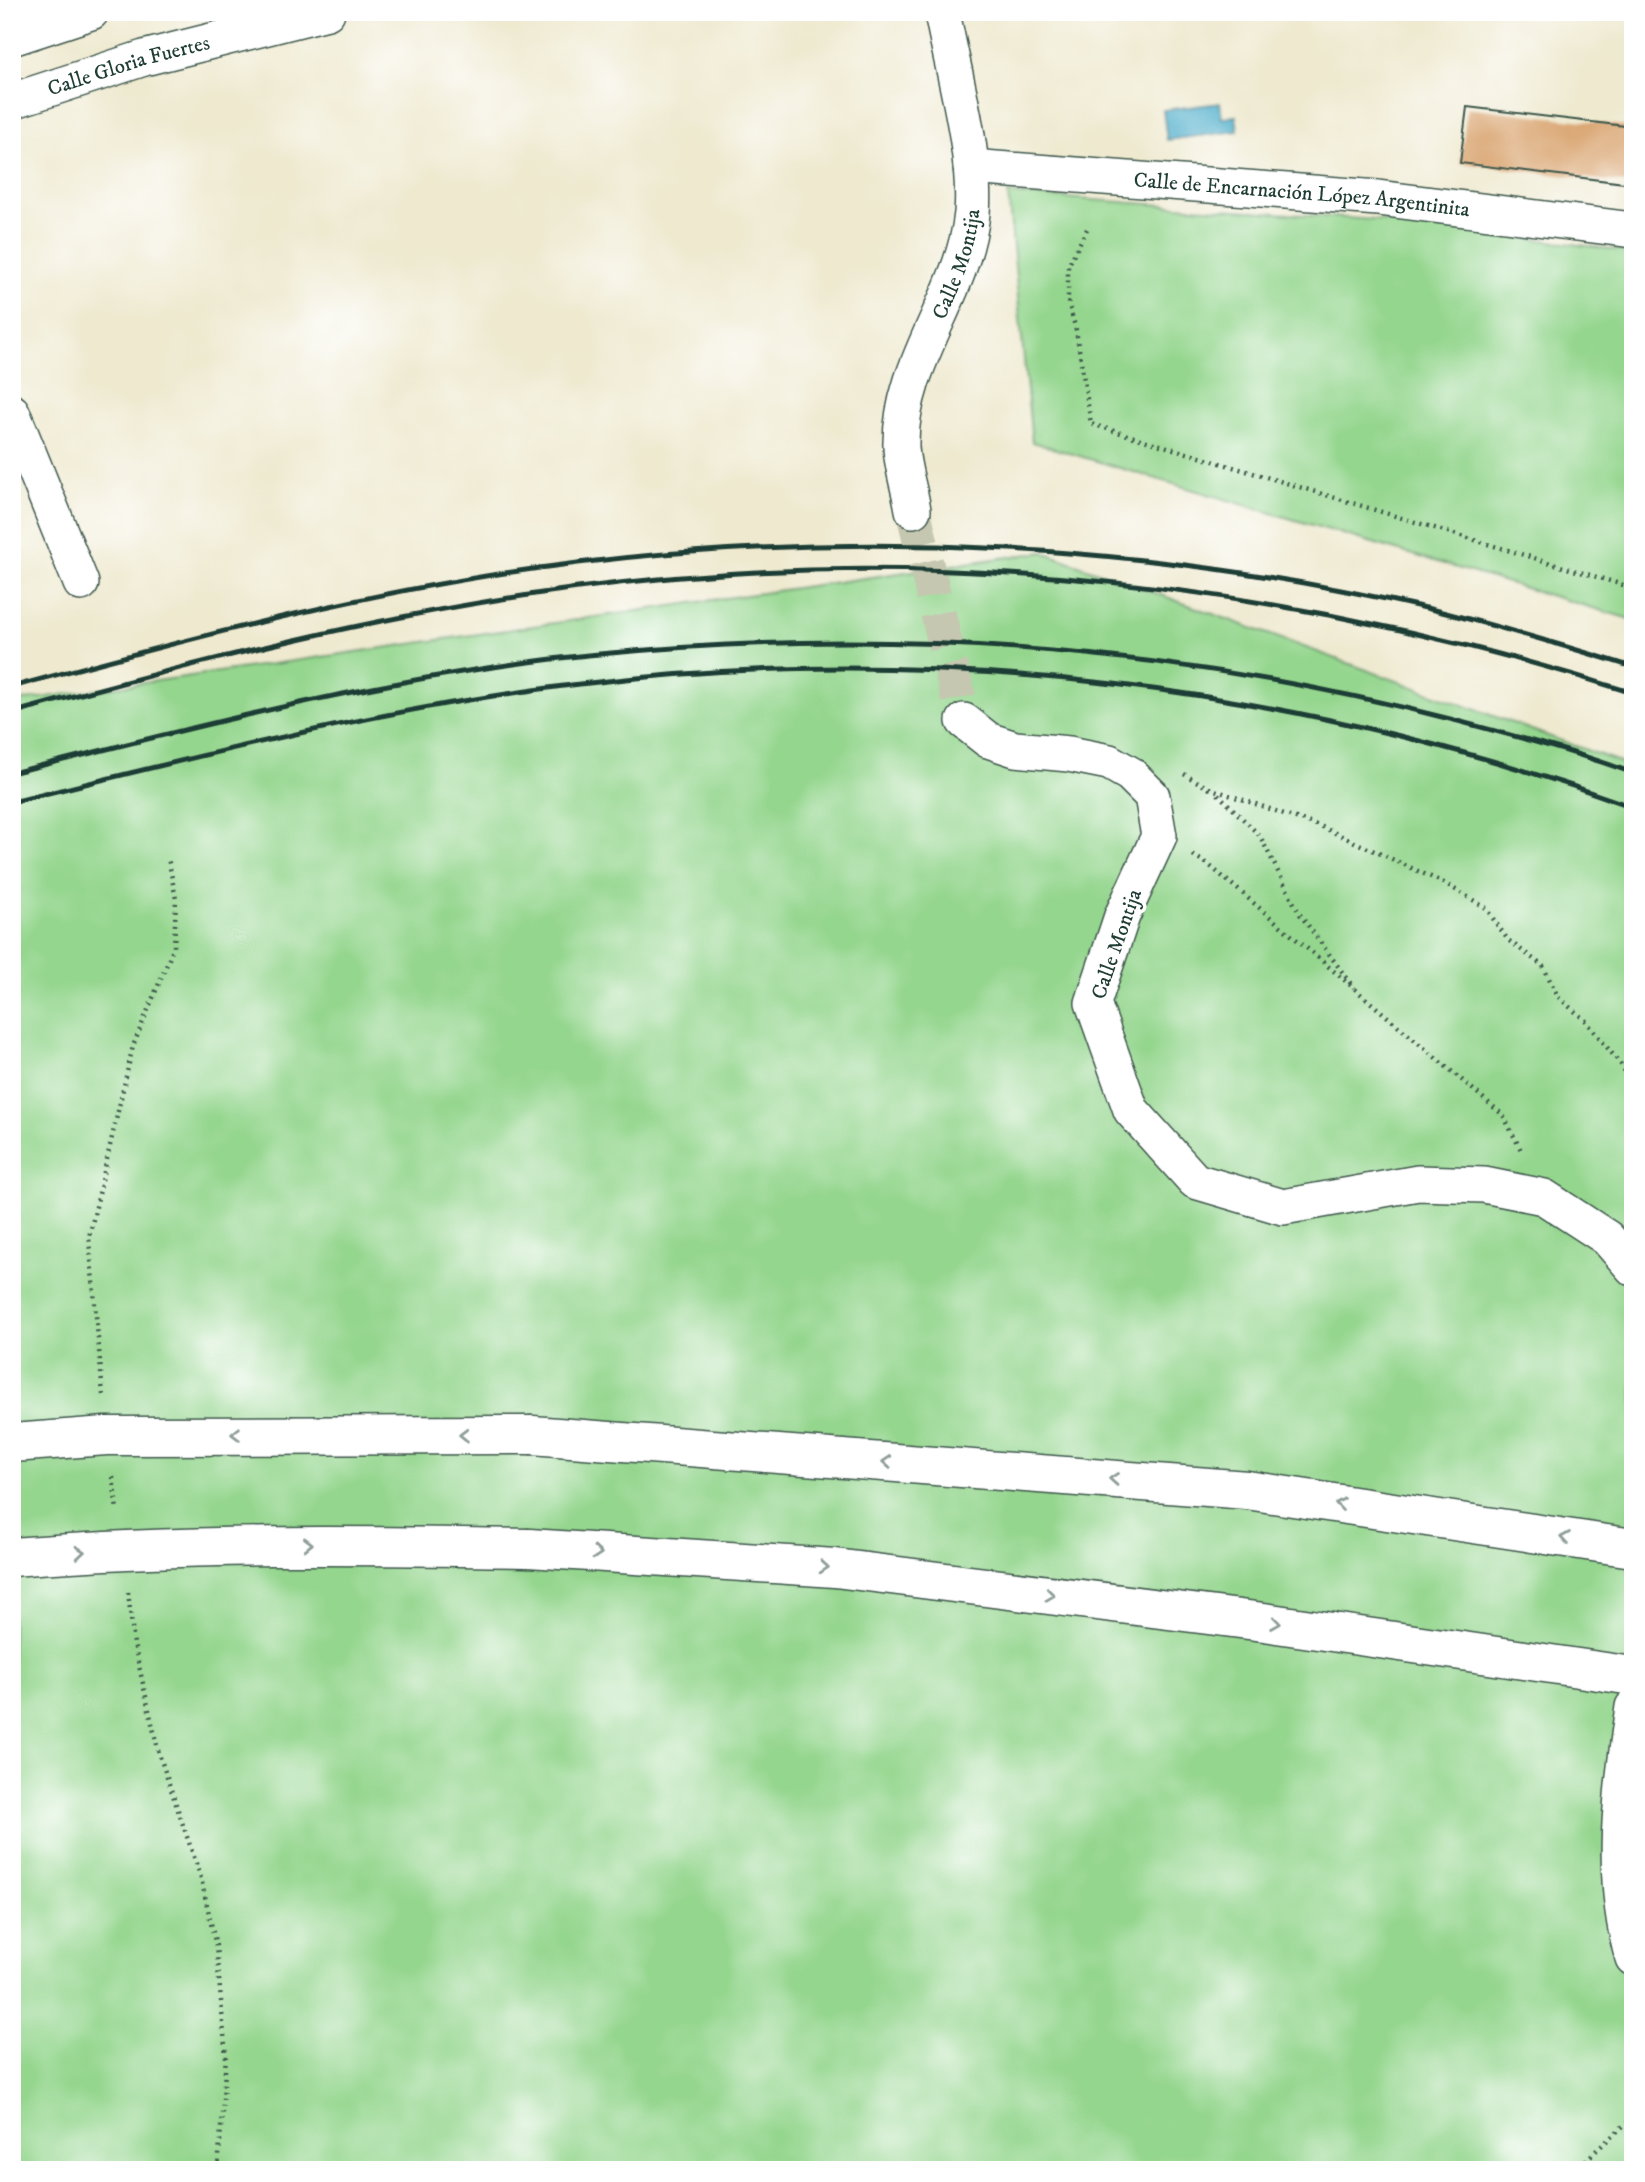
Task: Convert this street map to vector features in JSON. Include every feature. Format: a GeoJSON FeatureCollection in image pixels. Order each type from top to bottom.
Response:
{"type":"FeatureCollection","features":[{"type":"Feature","properties":{"kind":"highway"},"geometry":{"type":"LineString","coordinates":[[12,1443],[106,1436],[532,1436],[1247,1490],[1633,1548]]}},
{"type":"Feature","properties":{"kind":"highway"},"geometry":{"type":"LineString","coordinates":[[12,1558],[119,1549],[325,1544],[529,1548],[835,1568],[1264,1622],[1633,1676]]}},
{"type":"Feature","properties":{"kind":"street"},"geometry":{"type":"LineString","coordinates":[[12,38],[91,12]]}},
{"type":"Feature","properties":{"kind":"street","name":"Calle Gloria Fuertes"},"geometry":{"type":"LineString","coordinates":[[12,101],[144,58],[327,12]]}},
{"type":"Feature","properties":{"kind":"street","name":"Calle Montija"},"geometry":{"type":"LineString","coordinates":[[914,510],[901,447],[910,386],[960,267],[972,213],[971,167],[942,12]]}},
{"type":"Feature","properties":{"kind":"street","name":"Calle de Encarnación López Argentinita"},"geometry":{"type":"LineString","coordinates":[[971,167],[1378,198],[1633,230]]}},
{"type":"Feature","properties":{"kind":"street"},"geometry":{"type":"LineString","coordinates":[[12,412],[81,583]]}},
{"type":"Feature","properties":{"kind":"street"},"geometry":{"type":"LineString","coordinates":[[964,722],[988,740],[1015,749],[1069,754],[1109,762],[1130,774],[1152,796],[1159,836]]}},
{"type":"Feature","properties":{"kind":"street","name":"Calle Montija"},"geometry":{"type":"LineString","coordinates":[[1159,836],[1122,916],[1093,1003],[1132,1110],[1195,1181],[1283,1207],[1418,1183],[1483,1185],[1544,1197],[1607,1238],[1633,1268]]}},
{"type":"Feature","properties":{"kind":"street"},"geometry":{"type":"LineString","coordinates":[[1633,1707],[1622,1777],[1621,1875],[1624,1928],[1633,1958]]}},
{"type":"Feature","properties":{"kind":"path"},"geometry":{"type":"LineString","coordinates":[[1087,229],[1068,267],[1068,301],[1076,330],[1091,424],[1633,588]]}},
{"type":"Feature","properties":{"kind":"path"},"geometry":{"type":"LineString","coordinates":[[1177,772],[1225,798],[1260,836],[1299,913],[1359,995]]}},
{"type":"Feature","properties":{"kind":"path"},"geometry":{"type":"LineString","coordinates":[[1209,788],[1333,832],[1444,883],[1485,907],[1508,940],[1543,965],[1558,997],[1586,1021],[1622,1066],[1633,1088]]}},
{"type":"Feature","properties":{"kind":"path"},"geometry":{"type":"LineString","coordinates":[[1159,836],[1209,865],[1503,1115],[1544,1197]]}},
{"type":"Feature","properties":{"kind":"path"},"geometry":{"type":"LineString","coordinates":[[1575,2170],[1633,2117]]}},
{"type":"Feature","properties":{"kind":"green space"},"geometry":{"type":"Polygon","coordinates":[[[1008,194],[1403,222],[1633,252],[1633,620],[1032,442],[1008,194]]]}},
{"type":"Feature","properties":{"kind":"green space"},"geometry":{"type":"Polygon","coordinates":[[[1043,552],[1633,767],[1633,2170],[12,2170],[12,702],[1043,552]]]}},
{"type":"Feature","properties":{"kind":"water"},"geometry":{"type":"Polygon","coordinates":[[[1220,103],[1222,118],[1236,116],[1238,131],[1167,140],[1163,110],[1220,103]]]}},
{"type":"Feature","properties":{"kind":"building"},"geometry":{"type":"Polygon","coordinates":[[[1467,107],[1633,127],[1633,184],[1460,163],[1467,107]]]}},
{"type":"Feature","properties":{"kind":"tunnel"},"geometry":{"type":"LineString","coordinates":[[913,510],[964,721]]}},
{"type":"Feature","properties":{"kind":"railway"},"geometry":{"type":"LineString","coordinates":[[12,687],[293,614],[506,573],[684,553],[897,545],[1110,557],[1217,569],[1322,586],[1426,608],[1633,667]]}},
{"type":"Feature","properties":{"kind":"railway"},"geometry":{"type":"LineString","coordinates":[[12,713],[293,640],[506,598],[711,575],[845,569],[978,572],[1112,582],[1244,600],[1375,624],[1505,656],[1633,693]]}},
{"type":"Feature","properties":{"kind":"railway"},"geometry":{"type":"LineString","coordinates":[[12,773],[226,720],[442,675],[588,655],[698,646],[807,642],[1022,648],[1235,674],[1342,694],[1450,719],[1565,750],[1633,773]]}},
{"type":"Feature","properties":{"kind":"railway"},"geometry":{"type":"LineString","coordinates":[[12,802],[294,734],[508,694],[580,684],[713,672],[846,668],[980,672],[1114,684],[1246,704],[1377,731],[1507,765],[1633,807]]}}]}
